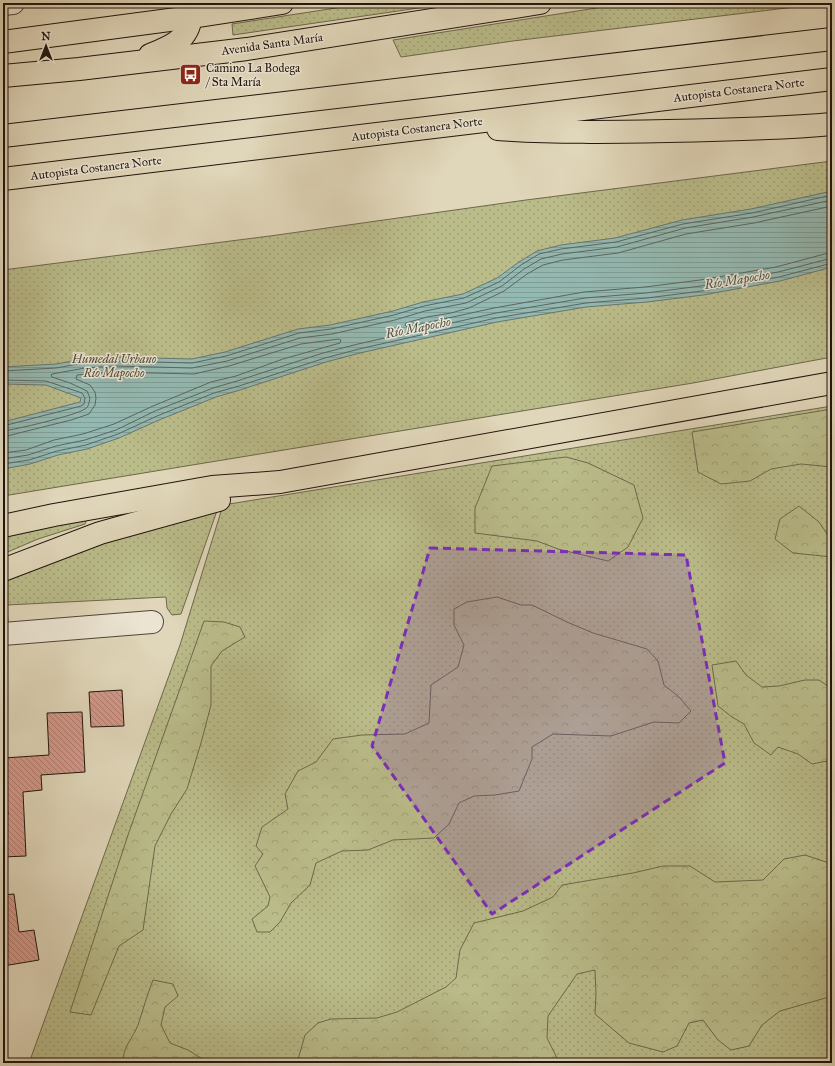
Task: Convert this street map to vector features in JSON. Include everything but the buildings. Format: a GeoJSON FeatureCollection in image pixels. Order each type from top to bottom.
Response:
{"type":"FeatureCollection","features":[{"type":"Feature","properties":{"kind":"main road"},"geometry":{"type":"LineString","coordinates":[[136,25],[150,16],[165,3]]}},
{"type":"Feature","properties":{"kind":"main road"},"geometry":{"type":"LineString","coordinates":[[3,42],[136,25],[191,10],[282,3]]}},
{"type":"Feature","properties":{"kind":"main road","name":"Avenida Santa María"},"geometry":{"type":"LineString","coordinates":[[3,76],[79,69],[247,49],[540,3]]}},
{"type":"Feature","properties":{"kind":"main road"},"geometry":{"type":"LineString","coordinates":[[132,63],[168,48],[181,39],[189,29],[191,10]]}},
{"type":"Feature","properties":{"kind":"main road"},"geometry":{"type":"LineString","coordinates":[[765,47],[832,34]]}},
{"type":"Feature","properties":{"kind":"main road"},"geometry":{"type":"LineString","coordinates":[[3,136],[832,39]]}},
{"type":"Feature","properties":{"kind":"main road","name":"Autopista Costanera Norte"},"geometry":{"type":"LineString","coordinates":[[3,179],[832,80]]}},
{"type":"Feature","properties":{"kind":"main road"},"geometry":{"type":"LineString","coordinates":[[443,126],[526,131],[590,132],[803,127],[832,124]]}},
{"type":"Feature","properties":{"kind":"main road"},"geometry":{"type":"LineString","coordinates":[[3,570],[100,534],[280,482],[832,383]]}},
{"type":"Feature","properties":{"kind":"main road"},"geometry":{"type":"LineString","coordinates":[[3,526],[54,515],[212,487],[280,482]]}},
{"type":"Feature","properties":{"kind":"street"},"geometry":{"type":"LineString","coordinates":[[3,4],[13,3]]}},
{"type":"Feature","properties":{"kind":"street"},"geometry":{"type":"LineString","coordinates":[[3,634],[152,622]]}},
{"type":"Feature","properties":{"kind":"highlighted area"},"geometry":{"type":"Polygon","coordinates":[[[430,548],[686,555],[725,763],[492,914],[372,746],[430,548]]]}},
{"type":"Feature","properties":{"kind":"green space"},"geometry":{"type":"Polygon","coordinates":[[[368,3],[453,3],[233,35],[232,24],[368,3]]]}},
{"type":"Feature","properties":{"kind":"green space"},"geometry":{"type":"Polygon","coordinates":[[[628,3],[828,3],[513,41],[401,57],[393,40],[628,3]]]}},
{"type":"Feature","properties":{"kind":"green space","name":"Humedal Urbano Río Mapocho"},"geometry":{"type":"Polygon","coordinates":[[[832,161],[832,357],[693,383],[3,496],[3,270],[270,236],[526,200],[832,161]]]}},
{"type":"Feature","properties":{"kind":"green space"},"geometry":{"type":"Polygon","coordinates":[[[832,406],[832,1063],[29,1063],[180,645],[223,505],[832,406]]]}},
{"type":"Feature","properties":{"kind":"green space"},"geometry":{"type":"Polygon","coordinates":[[[832,409],[832,467],[801,464],[771,469],[750,481],[721,484],[698,472],[692,432],[832,409]]]}},
{"type":"Feature","properties":{"kind":"green space"},"geometry":{"type":"Polygon","coordinates":[[[566,457],[588,463],[634,485],[643,518],[628,547],[608,561],[558,549],[537,541],[475,533],[475,508],[492,466],[566,457]]]}},
{"type":"Feature","properties":{"kind":"green space"},"geometry":{"type":"Polygon","coordinates":[[[219,505],[181,614],[172,615],[167,608],[166,597],[7,605],[8,623],[3,623],[3,576],[219,505]]]}},
{"type":"Feature","properties":{"kind":"green space"},"geometry":{"type":"Polygon","coordinates":[[[799,506],[819,522],[829,537],[832,537],[832,557],[793,553],[775,539],[780,519],[799,506]]]}},
{"type":"Feature","properties":{"kind":"green space"},"geometry":{"type":"Polygon","coordinates":[[[87,519],[85,524],[38,539],[3,554],[3,535],[87,519]]]}},
{"type":"Feature","properties":{"kind":"green space"},"geometry":{"type":"Polygon","coordinates":[[[497,597],[521,605],[532,605],[593,633],[647,649],[658,661],[664,685],[679,697],[691,711],[679,723],[654,722],[611,736],[553,734],[532,747],[532,759],[519,791],[495,795],[474,796],[459,803],[449,824],[434,838],[393,840],[368,850],[342,851],[316,863],[310,885],[291,903],[280,922],[270,932],[257,932],[252,919],[268,906],[270,897],[255,866],[263,854],[256,846],[262,827],[288,809],[285,794],[298,771],[316,762],[333,739],[362,735],[405,734],[429,723],[431,685],[458,667],[464,645],[454,625],[454,609],[467,602],[497,597]]]}},
{"type":"Feature","properties":{"kind":"green space"},"geometry":{"type":"Polygon","coordinates":[[[204,621],[224,622],[240,627],[245,637],[222,651],[211,666],[211,705],[187,789],[171,814],[155,846],[143,930],[119,946],[91,1015],[70,1012],[128,835],[204,621]]]}},
{"type":"Feature","properties":{"kind":"green space"},"geometry":{"type":"Polygon","coordinates":[[[736,661],[746,675],[762,687],[779,686],[805,680],[819,680],[832,689],[832,760],[812,764],[798,754],[778,747],[771,755],[754,743],[744,724],[718,706],[712,665],[736,661]]]}},
{"type":"Feature","properties":{"kind":"green space"},"geometry":{"type":"Polygon","coordinates":[[[805,855],[832,864],[832,992],[829,997],[780,1011],[762,1025],[749,1046],[731,1050],[718,1040],[703,1020],[689,1023],[677,1046],[663,1052],[629,1043],[595,1014],[595,970],[577,974],[548,1016],[547,1038],[558,1060],[547,1063],[297,1063],[305,1035],[318,1023],[331,1019],[377,1018],[397,1012],[446,987],[456,978],[460,950],[474,923],[523,911],[553,897],[562,885],[633,873],[663,866],[690,866],[715,882],[763,880],[784,859],[805,855]]]}},
{"type":"Feature","properties":{"kind":"green space"},"geometry":{"type":"Polygon","coordinates":[[[153,980],[173,984],[178,996],[165,1007],[161,1025],[170,1043],[188,1050],[204,1060],[203,1063],[123,1063],[124,1053],[138,1025],[153,980]]]}},
{"type":"Feature","properties":{"kind":"water","name":"Río Mapocho"},"geometry":{"type":"Polygon","coordinates":[[[832,191],[832,267],[780,281],[703,295],[647,302],[586,307],[497,322],[360,353],[326,362],[216,397],[119,438],[87,449],[58,455],[30,464],[3,469],[3,422],[80,402],[81,398],[46,385],[3,384],[3,367],[56,364],[84,359],[114,357],[192,359],[225,352],[298,329],[330,325],[393,311],[423,302],[463,294],[497,278],[537,251],[561,245],[615,238],[682,220],[751,209],[832,191]]]}},
{"type":"Feature","properties":{"kind":"place","name":"Camino La Bodega / Sta María"},"geometry":{"type":"Point","coordinates":[190,75]}}]}
